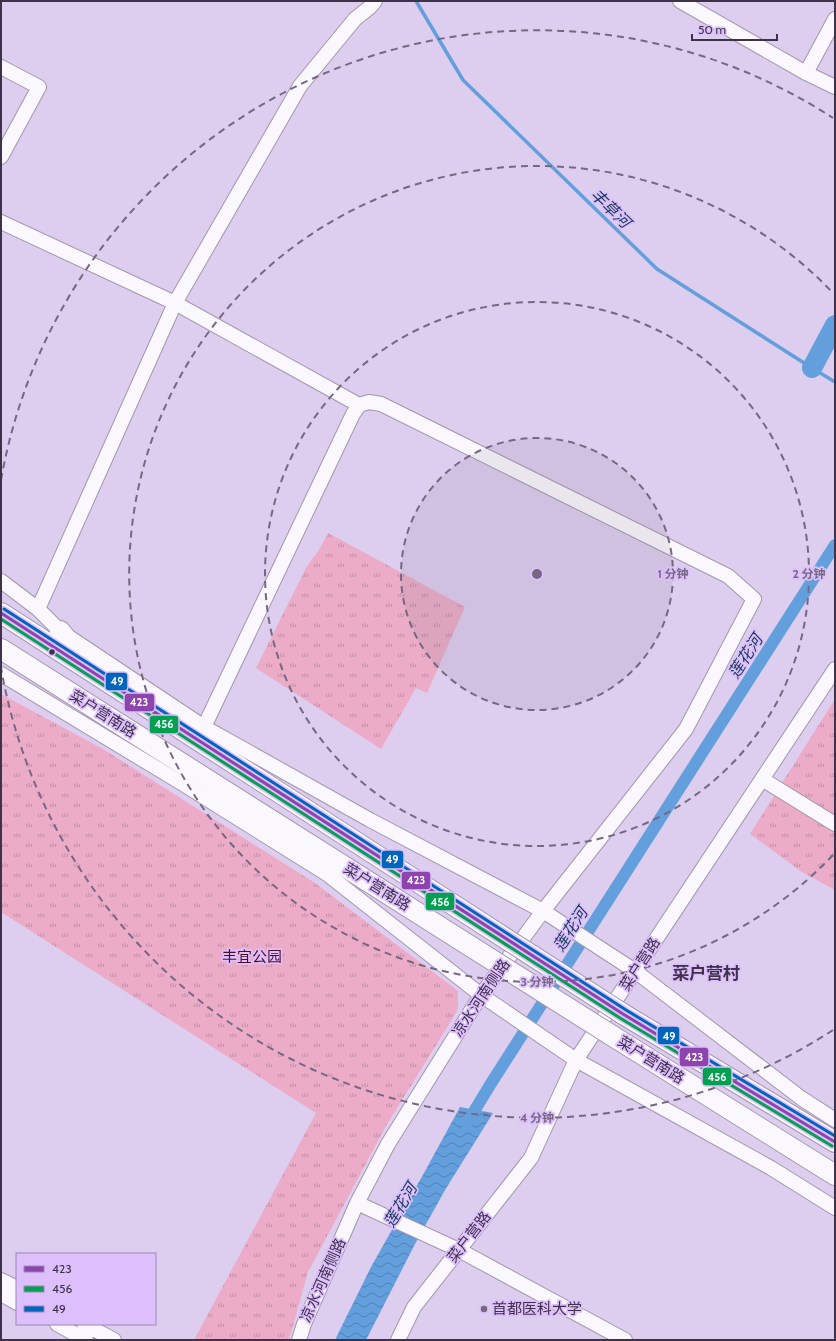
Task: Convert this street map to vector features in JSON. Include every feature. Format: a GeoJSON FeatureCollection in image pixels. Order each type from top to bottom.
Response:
{"type":"FeatureCollection","features":[{"type":"Feature","properties":{"kind":"highway","name":"菜户营南路"},"geometry":{"type":"LineString","coordinates":[[1,613],[623,1014],[835,1142]]}},
{"type":"Feature","properties":{"kind":"highway"},"geometry":{"type":"LineString","coordinates":[[60,631],[91,670]]}},
{"type":"Feature","properties":{"kind":"highway","name":"菜户营南路"},"geometry":{"type":"LineString","coordinates":[[1,649],[835,1176]]}},
{"type":"Feature","properties":{"kind":"street"},"geometry":{"type":"LineString","coordinates":[[38,609],[175,303],[300,86],[356,19],[375,1]]}},
{"type":"Feature","properties":{"kind":"street"},"geometry":{"type":"LineString","coordinates":[[680,1],[835,87]]}},
{"type":"Feature","properties":{"kind":"street"},"geometry":{"type":"LineString","coordinates":[[806,72],[835,19]]}},
{"type":"Feature","properties":{"kind":"street"},"geometry":{"type":"LineString","coordinates":[[1,67],[39,87],[1,157]]}},
{"type":"Feature","properties":{"kind":"street"},"geometry":{"type":"LineString","coordinates":[[1,222],[175,303],[359,405],[353,414],[204,727]]}},
{"type":"Feature","properties":{"kind":"street","name":"凉水河南侧路"},"geometry":{"type":"LineString","coordinates":[[299,1340],[304,1324],[357,1203],[388,1144],[481,995],[543,911],[686,729],[754,599],[728,576],[381,404],[369,402],[359,405]]}},
{"type":"Feature","properties":{"kind":"street"},"geometry":{"type":"LineString","coordinates":[[1,581],[38,609],[60,631],[204,727],[370,820],[543,911],[635,970],[801,1098],[835,1120]]}},
{"type":"Feature","properties":{"kind":"street","name":"菜户营路"},"geometry":{"type":"LineString","coordinates":[[398,1340],[414,1307],[531,1158],[576,1060],[835,669]]}},
{"type":"Feature","properties":{"kind":"street","name":"菜户营南路"},"geometry":{"type":"LineString","coordinates":[[1,674],[183,784],[327,874],[481,995],[576,1060]]}},
{"type":"Feature","properties":{"kind":"street"},"geometry":{"type":"LineString","coordinates":[[762,779],[835,824]]}},
{"type":"Feature","properties":{"kind":"street"},"geometry":{"type":"LineString","coordinates":[[576,1060],[771,1168],[835,1208]]}},
{"type":"Feature","properties":{"kind":"street"},"geometry":{"type":"LineString","coordinates":[[357,1203],[459,1250],[625,1340]]}},
{"type":"Feature","properties":{"kind":"street"},"geometry":{"type":"LineString","coordinates":[[1,1280],[16,1288]]}},
{"type":"Feature","properties":{"kind":"street"},"geometry":{"type":"LineString","coordinates":[[1,1294],[16,1302]]}},
{"type":"Feature","properties":{"kind":"street"},"geometry":{"type":"LineString","coordinates":[[59,1325],[86,1340]]}},
{"type":"Feature","properties":{"kind":"street"},"geometry":{"type":"LineString","coordinates":[[86,1325],[114,1340]]}},
{"type":"Feature","properties":{"kind":"green space"},"geometry":{"type":"Polygon","coordinates":[[[328,533],[465,607],[427,693],[416,688],[381,749],[256,668],[307,566],[319,550],[328,533]]]}},
{"type":"Feature","properties":{"kind":"green space","name":"丰宜公园"},"geometry":{"type":"Polygon","coordinates":[[[1,694],[103,749],[315,883],[458,991],[458,1008],[456,1013],[386,1126],[308,1272],[289,1340],[194,1340],[316,1113],[1,912],[1,694]]]}},
{"type":"Feature","properties":{"kind":"green space"},"geometry":{"type":"Polygon","coordinates":[[[835,699],[835,890],[802,872],[750,834],[835,699]]]}},
{"type":"Feature","properties":{"kind":"water"},"geometry":{"type":"Polygon","coordinates":[[[460,1107],[493,1113],[445,1190],[415,1244],[366,1340],[335,1340],[371,1267],[460,1107]]]}},
{"type":"Feature","properties":{"kind":"waterway","name":"丰草河"},"geometry":{"type":"LineString","coordinates":[[416,1],[463,80],[657,269],[835,382]]}},
{"type":"Feature","properties":{"kind":"waterway"},"geometry":{"type":"LineString","coordinates":[[812,368],[835,325]]}},
{"type":"Feature","properties":{"kind":"waterway","name":"莲花河"},"geometry":{"type":"LineString","coordinates":[[467,1123],[835,545]]}},
{"type":"Feature","properties":{"kind":"transit line","name":"49"},"geometry":{"type":"LineString","coordinates":[[4,609],[626,1010],[835,1136]]}},
{"type":"Feature","properties":{"kind":"transit line","name":"423"},"geometry":{"type":"LineString","coordinates":[[1,613],[623,1014],[835,1142]]}},
{"type":"Feature","properties":{"kind":"transit line","name":"456"},"geometry":{"type":"LineString","coordinates":[[1,619],[620,1018],[832,1146]]}},
{"type":"Feature","properties":{"kind":"place","name":"首都医科大学"},"geometry":{"type":"Point","coordinates":[484,1309]}},
{"type":"Feature","properties":{"kind":"district","name":"菜户营村"},"geometry":{"type":"Point","coordinates":[706,973]}}]}
